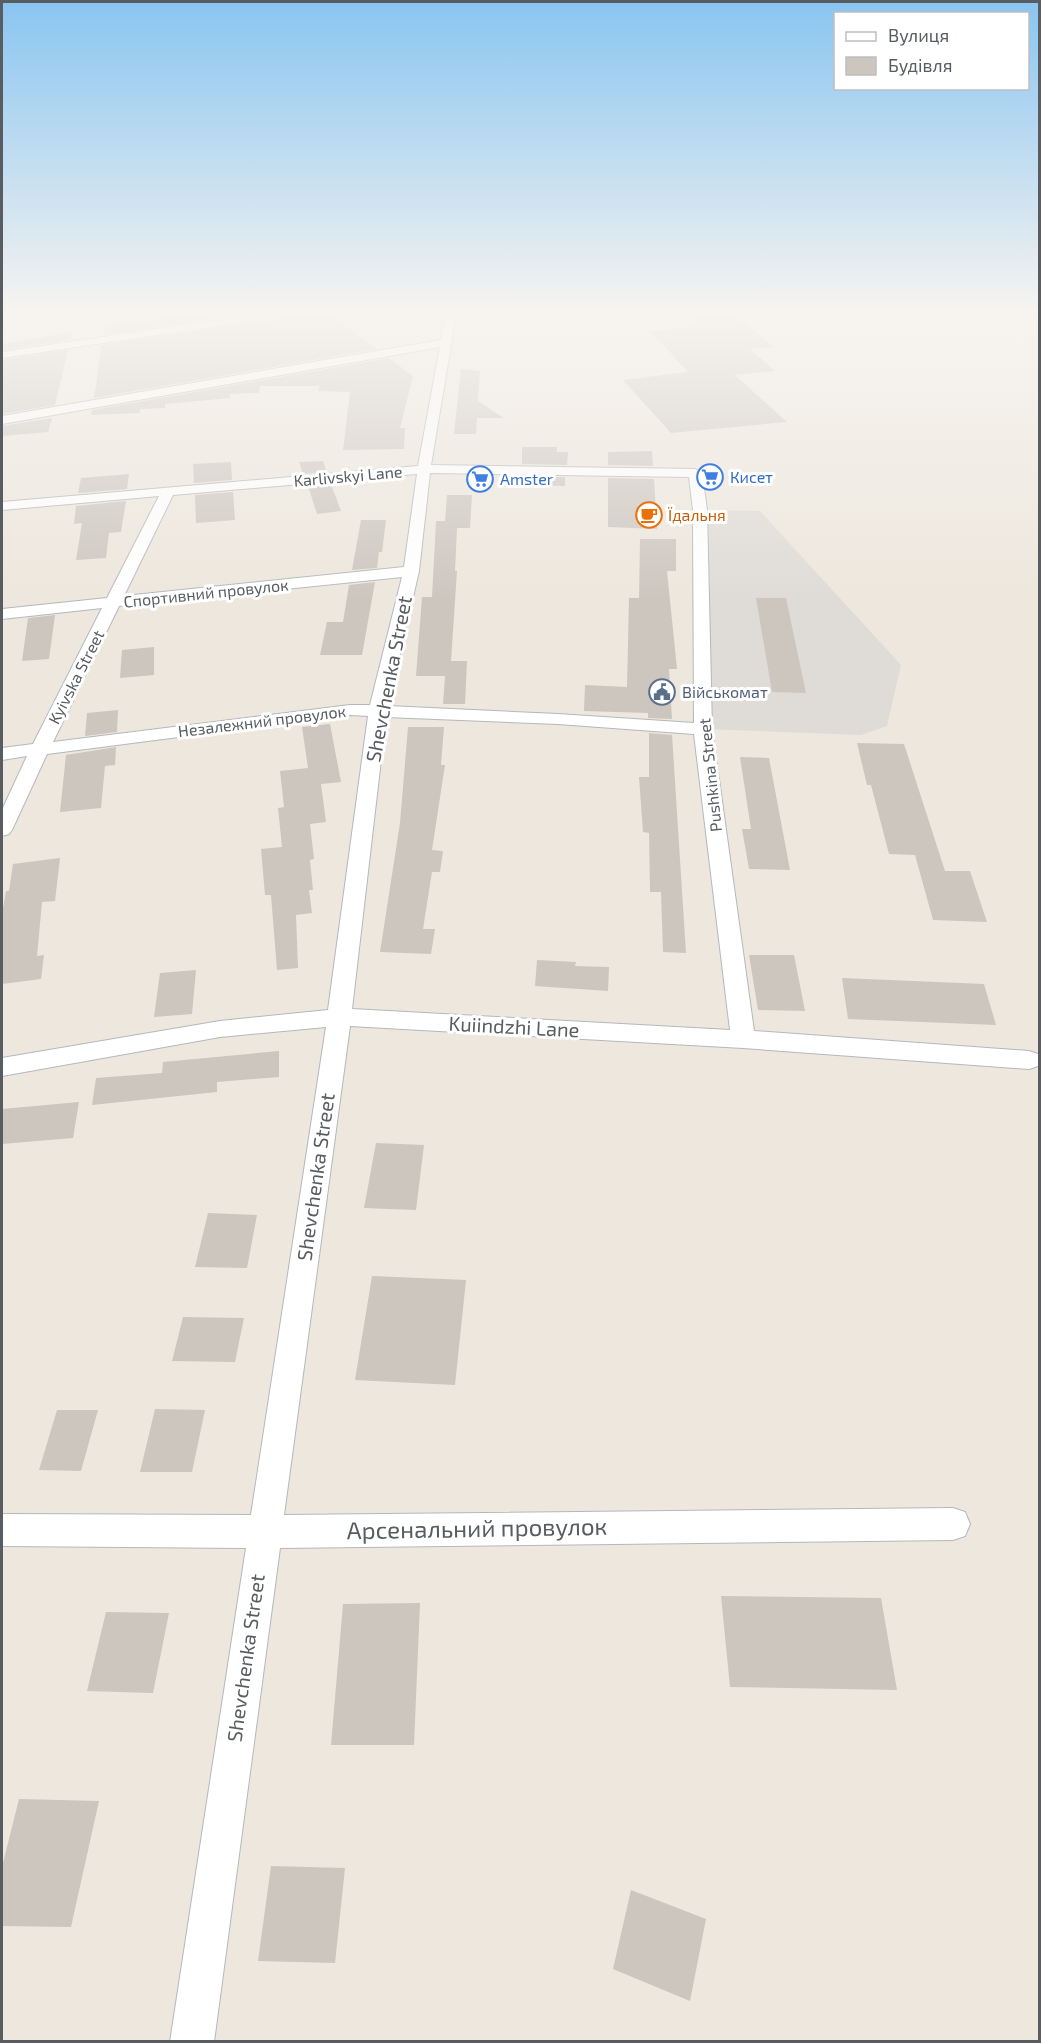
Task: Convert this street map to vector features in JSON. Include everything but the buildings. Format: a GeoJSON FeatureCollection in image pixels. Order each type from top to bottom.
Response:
{"type":"FeatureCollection","features":[{"type":"Feature","properties":{"kind":"street"},"geometry":{"type":"LineString","coordinates":[[2,420],[58,410]]}},
{"type":"Feature","properties":{"kind":"street","name":"Shevchenka Street"},"geometry":{"type":"LineString","coordinates":[[192,2042],[339,1017],[378,711],[411,571],[434,410]]}},
{"type":"Feature","properties":{"kind":"street","name":"Karlіvskyi Lane"},"geometry":{"type":"LineString","coordinates":[[2,506],[424,470],[695,473]]}},
{"type":"Feature","properties":{"kind":"street","name":"Pushkina Street"},"geometry":{"type":"LineString","coordinates":[[695,473],[700,510],[703,729],[743,1039]]}},
{"type":"Feature","properties":{"kind":"street","name":"Kyivska Street"},"geometry":{"type":"LineString","coordinates":[[2,830],[39,749],[168,492]]}},
{"type":"Feature","properties":{"kind":"street","name":"Спортивний провулок"},"geometry":{"type":"LineString","coordinates":[[2,614],[411,571]]}},
{"type":"Feature","properties":{"kind":"street","name":"Незалежний провулок"},"geometry":{"type":"LineString","coordinates":[[2,753],[350,710],[558,719],[703,729]]}},
{"type":"Feature","properties":{"kind":"street","name":"Kuiindzhi Lane"},"geometry":{"type":"LineString","coordinates":[[2,1067],[220,1029],[339,1017],[743,1039],[1029,1060]]}},
{"type":"Feature","properties":{"kind":"street","name":"Арсенальний провулок"},"geometry":{"type":"LineString","coordinates":[[2,1530],[264,1532],[953,1524]]}},
{"type":"Feature","properties":{"kind":"shaded area"},"geometry":{"type":"Polygon","coordinates":[[[700,510],[760,511],[901,665],[887,726],[861,735],[703,729],[700,510]]]}},
{"type":"Feature","properties":{"kind":"place","name":"Кисет"},"geometry":{"type":"Point","coordinates":[710,477]}},
{"type":"Feature","properties":{"kind":"place","name":"Amster"},"geometry":{"type":"Point","coordinates":[480,479]}},
{"type":"Feature","properties":{"kind":"place","name":"Їдальня"},"geometry":{"type":"Point","coordinates":[649,515]}},
{"type":"Feature","properties":{"kind":"place","name":"Військомат"},"geometry":{"type":"Point","coordinates":[662,692]}}]}
